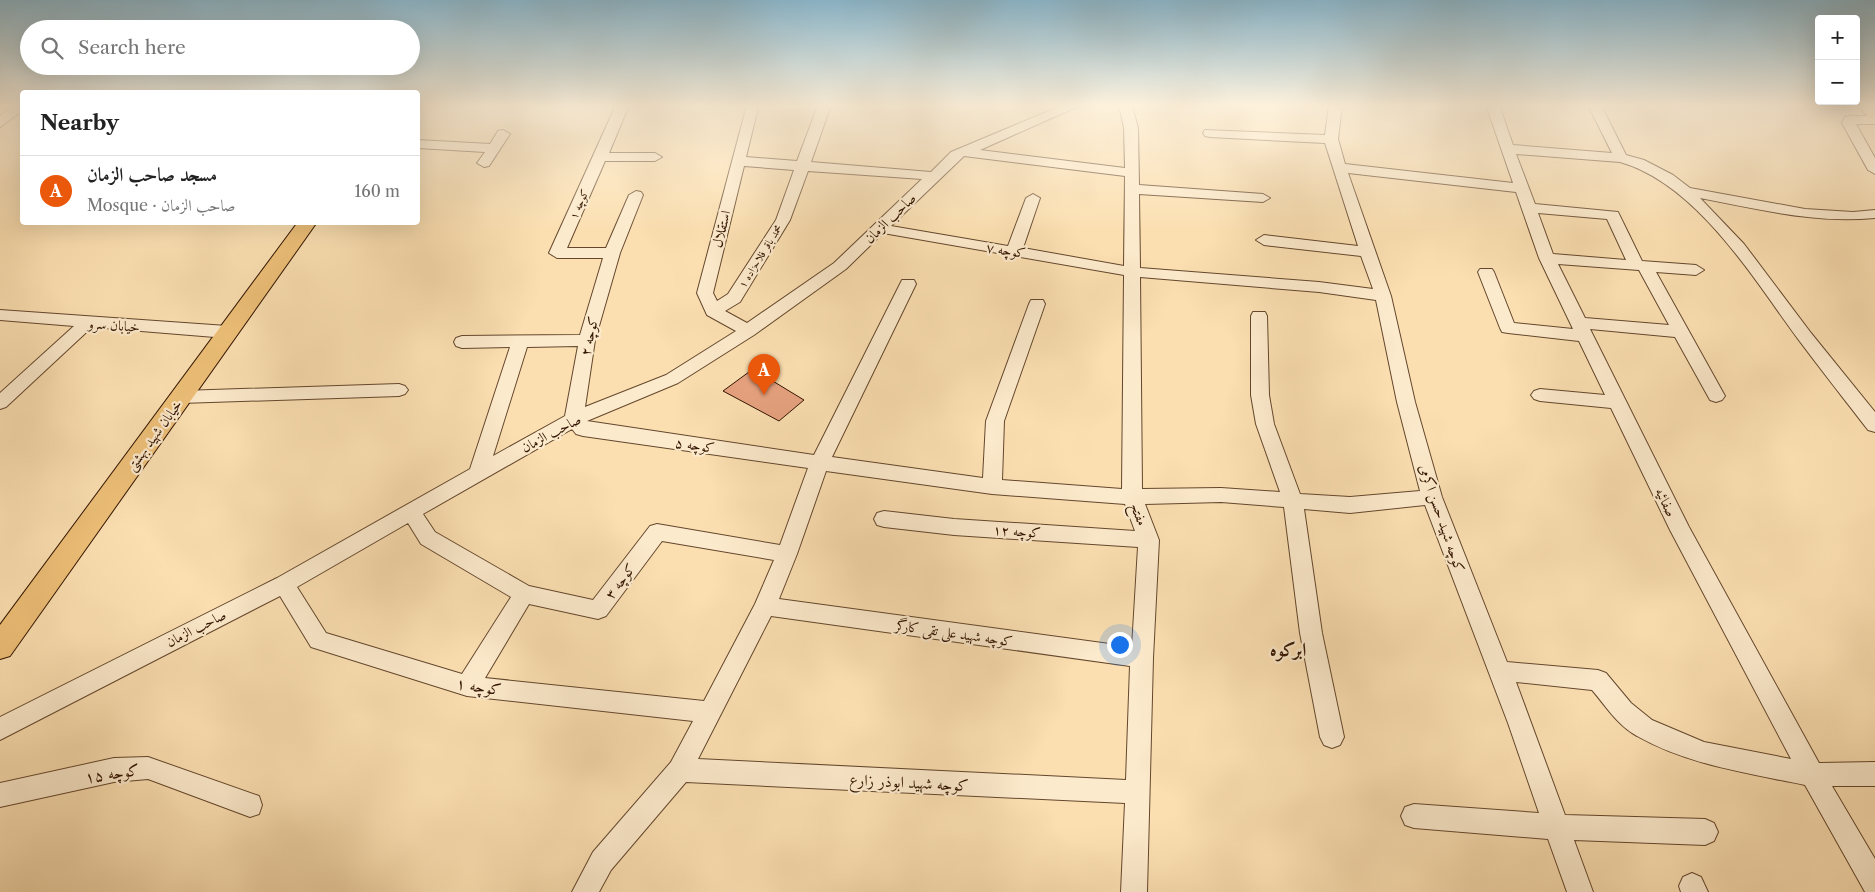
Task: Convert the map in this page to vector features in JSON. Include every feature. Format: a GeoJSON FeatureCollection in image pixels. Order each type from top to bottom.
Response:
{"type":"FeatureCollection","features":[{"type":"Feature","properties":{"kind":"main road","name":"خیابان شهید بهشتی"},"geometry":{"type":"LineString","coordinates":[[0,647],[306,225]]}},
{"type":"Feature","properties":{"kind":"street"},"geometry":{"type":"LineString","coordinates":[[467,147],[493,148],[484,162]]}},
{"type":"Feature","properties":{"kind":"street","name":"کوچه ۱"},"geometry":{"type":"LineString","coordinates":[[604,147],[558,253],[612,253]]}},
{"type":"Feature","properties":{"kind":"street","name":"استقلال"},"geometry":{"type":"LineString","coordinates":[[712,310],[705,292],[742,147]]}},
{"type":"Feature","properties":{"kind":"street","name":"محمد باقر فلاحزاده ۱"},"geometry":{"type":"LineString","coordinates":[[712,310],[734,298],[783,220],[810,147]]}},
{"type":"Feature","properties":{"kind":"street","name":"صاحب الزمان"},"geometry":{"type":"LineString","coordinates":[[0,729],[284,584],[479,472],[574,420],[672,379],[748,331],[840,266],[934,176],[962,152],[975,147]]}},
{"type":"Feature","properties":{"kind":"street","name":"مفتح"},"geometry":{"type":"LineString","coordinates":[[1131,147],[1132,497],[1149,540],[1142,658],[1134,892]]}},
{"type":"Feature","properties":{"kind":"street","name":"کوچه شهید حسن اکرمی"},"geometry":{"type":"LineString","coordinates":[[1333,147],[1366,252],[1383,296],[1406,402],[1432,497],[1500,672],[1558,827],[1580,892]]}},
{"type":"Feature","properties":{"kind":"street"},"geometry":{"type":"LineString","coordinates":[[1615,147],[1621,158]]}},
{"type":"Feature","properties":{"kind":"street"},"geometry":{"type":"LineString","coordinates":[[1862,147],[1875,170]]}},
{"type":"Feature","properties":{"kind":"street"},"geometry":{"type":"LineString","coordinates":[[1508,149],[1621,158],[1640,163],[1668,178],[1685,191],[1739,248],[1805,337],[1875,425]]}},
{"type":"Feature","properties":{"kind":"street","name":"صفائیه"},"geometry":{"type":"LineString","coordinates":[[1508,149],[1547,258],[1680,530],[1812,775],[1865,849],[1875,884]]}},
{"type":"Feature","properties":{"kind":"street"},"geometry":{"type":"LineString","coordinates":[[962,152],[1132,180],[1262,198]]}},
{"type":"Feature","properties":{"kind":"street"},"geometry":{"type":"LineString","coordinates":[[600,157],[655,157]]}},
{"type":"Feature","properties":{"kind":"street"},"geometry":{"type":"LineString","coordinates":[[738,161],[934,176]]}},
{"type":"Feature","properties":{"kind":"street"},"geometry":{"type":"LineString","coordinates":[[1339,168],[1521,188]]}},
{"type":"Feature","properties":{"kind":"street"},"geometry":{"type":"LineString","coordinates":[[1685,191],[1823,216],[1875,214]]}},
{"type":"Feature","properties":{"kind":"street","name":"کوچه ۲"},"geometry":{"type":"LineString","coordinates":[[574,420],[586,340],[612,253],[636,195]]}},
{"type":"Feature","properties":{"kind":"street"},"geometry":{"type":"LineString","coordinates":[[1014,251],[1033,198]]}},
{"type":"Feature","properties":{"kind":"street"},"geometry":{"type":"LineString","coordinates":[[1529,208],[1613,215],[1716,396]]}},
{"type":"Feature","properties":{"kind":"street","name":"کوچه ۷"},"geometry":{"type":"LineString","coordinates":[[879,228],[942,241],[1014,251],[1132,272]]}},
{"type":"Feature","properties":{"kind":"street"},"geometry":{"type":"LineString","coordinates":[[1264,240],[1366,252]]}},
{"type":"Feature","properties":{"kind":"street"},"geometry":{"type":"LineString","coordinates":[[1547,258],[1696,270]]}},
{"type":"Feature","properties":{"kind":"street"},"geometry":{"type":"LineString","coordinates":[[1132,272],[1319,287],[1383,296]]}},
{"type":"Feature","properties":{"kind":"street"},"geometry":{"type":"LineString","coordinates":[[1486,272],[1508,328],[1681,332]]}},
{"type":"Feature","properties":{"kind":"street"},"geometry":{"type":"LineString","coordinates":[[585,892],[602,861],[680,770],[766,606],[820,462],[908,284]]}},
{"type":"Feature","properties":{"kind":"street"},"geometry":{"type":"LineString","coordinates":[[992,487],[995,421],[1037,304]]}},
{"type":"Feature","properties":{"kind":"street"},"geometry":{"type":"LineString","coordinates":[[712,310],[748,331]]}},
{"type":"Feature","properties":{"kind":"street","name":"خیابان سرو"},"geometry":{"type":"LineString","coordinates":[[0,316],[227,332]]}},
{"type":"Feature","properties":{"kind":"street"},"geometry":{"type":"LineString","coordinates":[[1259,316],[1260,396],[1265,424],[1293,502],[1310,633],[1332,737]]}},
{"type":"Feature","properties":{"kind":"street"},"geometry":{"type":"LineString","coordinates":[[0,404],[87,323]]}},
{"type":"Feature","properties":{"kind":"street"},"geometry":{"type":"LineString","coordinates":[[462,342],[586,340]]}},
{"type":"Feature","properties":{"kind":"street"},"geometry":{"type":"LineString","coordinates":[[479,472],[520,341]]}},
{"type":"Feature","properties":{"kind":"street"},"geometry":{"type":"LineString","coordinates":[[181,397],[399,390]]}},
{"type":"Feature","properties":{"kind":"street"},"geometry":{"type":"LineString","coordinates":[[1540,395],[1617,402]]}},
{"type":"Feature","properties":{"kind":"street","name":"کوچه ۵"},"geometry":{"type":"LineString","coordinates":[[574,420],[583,430],[992,487],[1132,497],[1221,494],[1293,502],[1350,505],[1432,497]]}},
{"type":"Feature","properties":{"kind":"street","name":"کوچه ۳"},"geometry":{"type":"LineString","coordinates":[[411,512],[428,538],[524,594],[598,610],[657,532],[787,554]]}},
{"type":"Feature","properties":{"kind":"street","name":"کوچه ۱۲"},"geometry":{"type":"LineString","coordinates":[[884,519],[954,527],[1149,540]]}},
{"type":"Feature","properties":{"kind":"street","name":"کوچه ۱"},"geometry":{"type":"LineString","coordinates":[[284,584],[319,640],[467,686],[710,712]]}},
{"type":"Feature","properties":{"kind":"street"},"geometry":{"type":"LineString","coordinates":[[467,686],[524,594]]}},
{"type":"Feature","properties":{"kind":"street","name":"کوچه شهید علی تقی کارگر"},"geometry":{"type":"LineString","coordinates":[[766,606],[1142,658]]}},
{"type":"Feature","properties":{"kind":"street"},"geometry":{"type":"LineString","coordinates":[[1500,672],[1598,680],[1623,710],[1644,728],[1702,754],[1812,775],[1875,774]]}},
{"type":"Feature","properties":{"kind":"street","name":"کوچه ۱۵"},"geometry":{"type":"LineString","coordinates":[[0,795],[114,770],[148,768],[250,805]]}},
{"type":"Feature","properties":{"kind":"street","name":"کوچه شهید ابوذر زارع"},"geometry":{"type":"LineString","coordinates":[[680,770],[1138,792]]}},
{"type":"Feature","properties":{"kind":"street"},"geometry":{"type":"LineString","coordinates":[[1414,816],[1558,827],[1705,832]]}},
{"type":"Feature","properties":{"kind":"building"},"geometry":{"type":"Polygon","coordinates":[[[753,369],[804,400],[779,421],[723,391],[753,369]]]}},
{"type":"Feature","properties":{"kind":"place","name":"مسجد صاحب الزمان"},"geometry":{"type":"Point","coordinates":[764,395]}},
{"type":"Feature","properties":{"kind":"district","name":"ابرکوه"},"geometry":{"type":"Point","coordinates":[1288,649]}}]}
